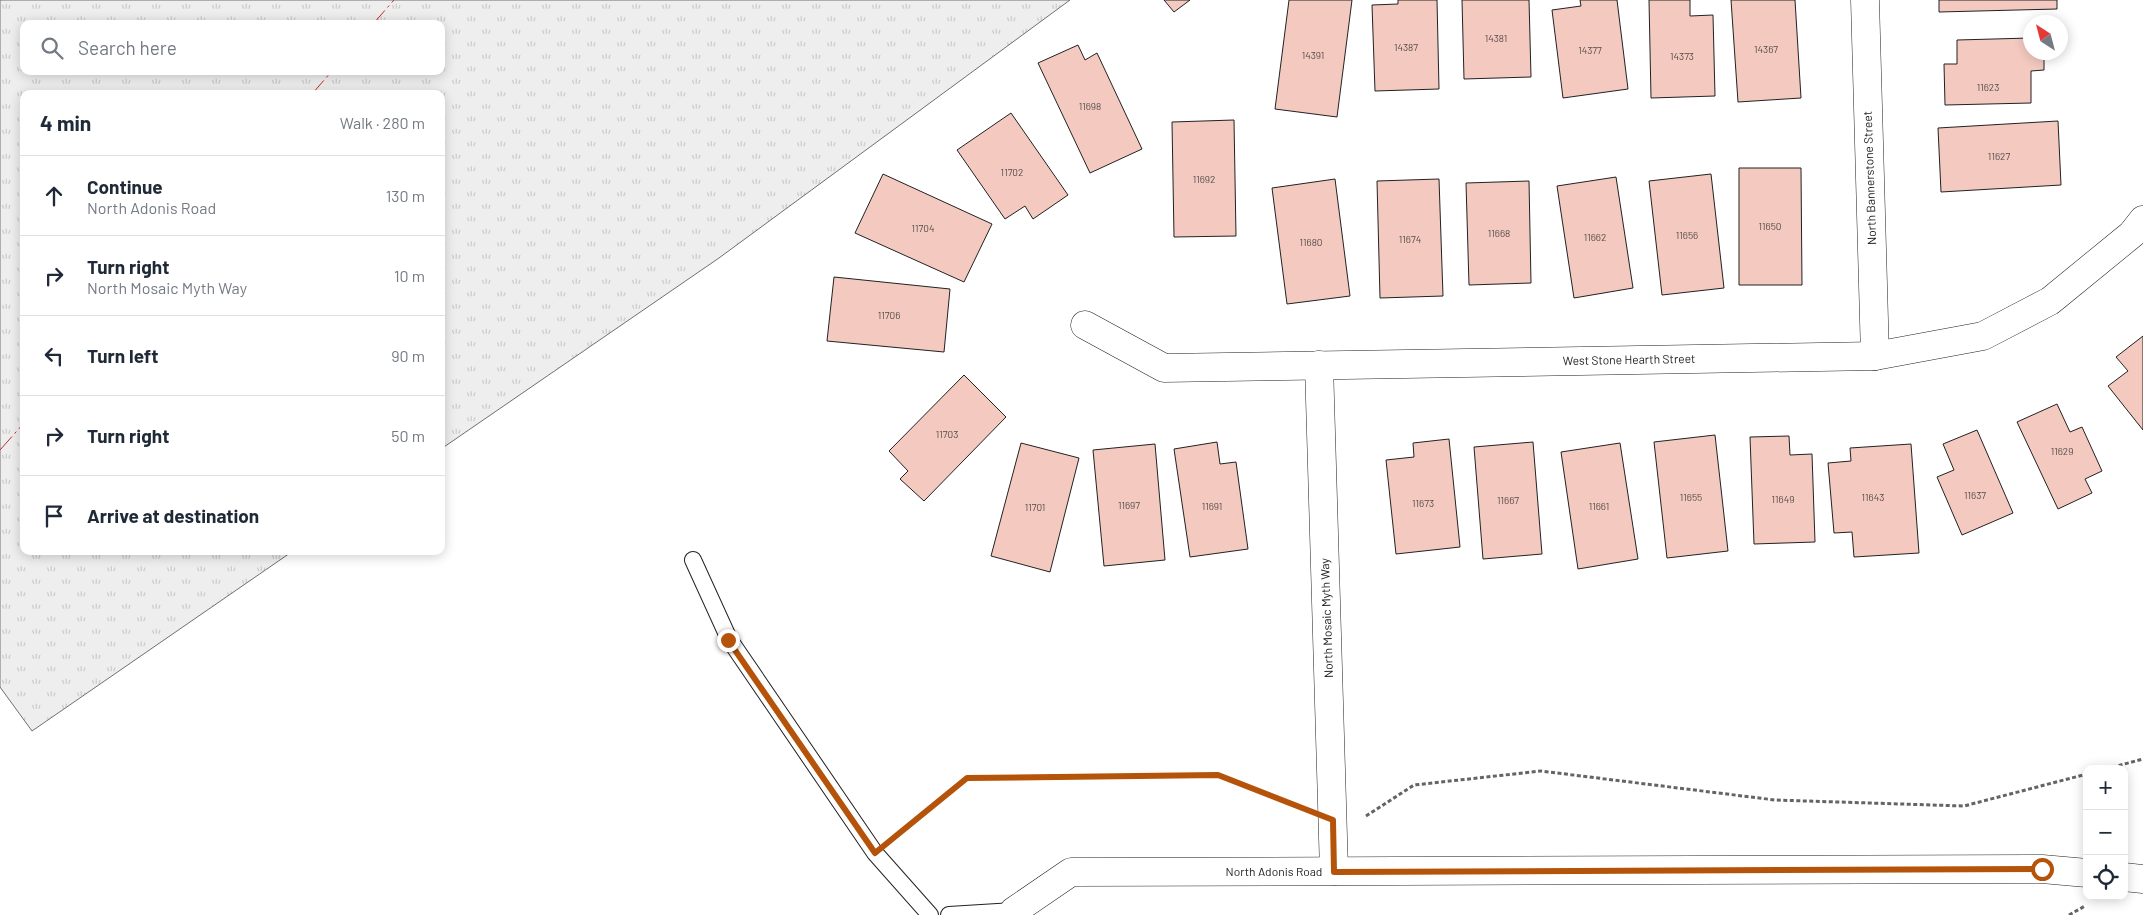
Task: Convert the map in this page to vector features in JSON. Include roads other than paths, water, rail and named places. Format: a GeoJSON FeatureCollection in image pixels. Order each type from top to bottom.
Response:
{"type":"FeatureCollection","features":[{"type":"Feature","properties":{"kind":"street","name":"North Bannerstone Street"},"geometry":{"type":"LineString","coordinates":[[1865,0],[1875,356]]}},
{"type":"Feature","properties":{"kind":"street","name":"West Stone Hearth Street"},"geometry":{"type":"LineString","coordinates":[[1085,325],[1164,368],[1875,356],[1983,336],[2050,301],[2132,234],[2143,220]]}},
{"type":"Feature","properties":{"kind":"street","name":"North Mosaic Myth Way"},"geometry":{"type":"LineString","coordinates":[[1319,365],[1334,872]]}},
{"type":"Feature","properties":{"kind":"street","name":"North Adonis Road"},"geometry":{"type":"LineString","coordinates":[[1014,911],[1071,872],[2042,869],[2083,873]]}},
{"type":"Feature","properties":{"kind":"street"},"geometry":{"type":"LineString","coordinates":[[2128,877],[2143,879]]}},
{"type":"Feature","properties":{"kind":"lane"},"geometry":{"type":"LineString","coordinates":[[693,560],[728,640],[875,853],[930,915]]}},
{"type":"Feature","properties":{"kind":"lane"},"geometry":{"type":"LineString","coordinates":[[949,915],[1014,911]]}}]}
